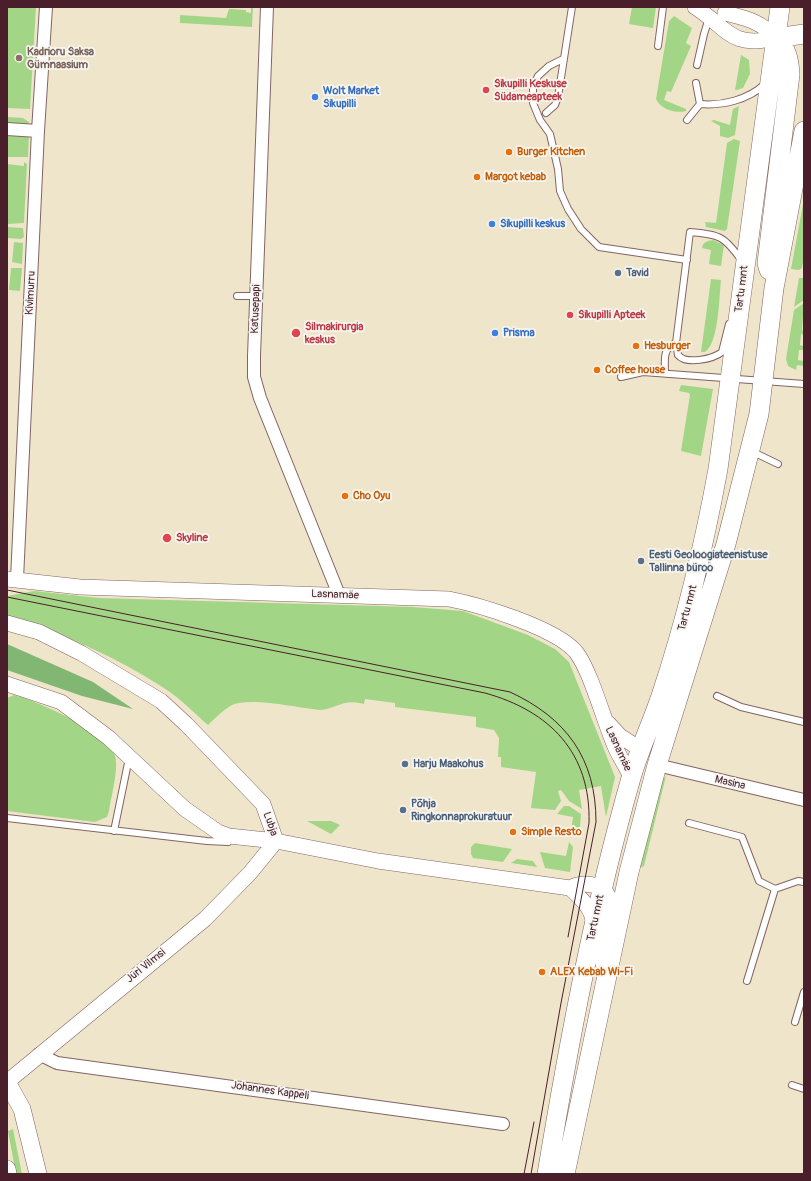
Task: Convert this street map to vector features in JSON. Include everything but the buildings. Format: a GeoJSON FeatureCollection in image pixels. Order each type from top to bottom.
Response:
{"type":"FeatureCollection","features":[{"type":"Feature","properties":{"kind":"main road","name":"Tartu mnt"},"geometry":{"type":"LineString","coordinates":[[558,1171],[594,926],[602,888],[631,777],[640,749],[661,698],[686,619],[706,534],[718,469],[780,7]]}},
{"type":"Feature","properties":{"kind":"main road"},"geometry":{"type":"LineString","coordinates":[[776,38],[804,34]]}},
{"type":"Feature","properties":{"kind":"main road"},"geometry":{"type":"LineString","coordinates":[[774,288],[766,263],[790,74],[789,57],[784,46],[776,38]]}},
{"type":"Feature","properties":{"kind":"main road","name":"Tartu mnt"},"geometry":{"type":"LineString","coordinates":[[558,1171],[607,975],[629,872],[657,765],[726,544],[759,414],[774,288],[804,131]]}},
{"type":"Feature","properties":{"kind":"main road"},"geometry":{"type":"LineString","coordinates":[[657,765],[652,745],[660,722],[661,698]]}},
{"type":"Feature","properties":{"kind":"main road"},"geometry":{"type":"LineString","coordinates":[[640,749],[645,769],[637,800],[641,826]]}},
{"type":"Feature","properties":{"kind":"main road"},"geometry":{"type":"LineString","coordinates":[[7,1082],[22,1109],[38,1174]]}},
{"type":"Feature","properties":{"kind":"main road"},"geometry":{"type":"LineString","coordinates":[[7,1169],[8,1174]]}},
{"type":"Feature","properties":{"kind":"street","name":"Kivimurru"},"geometry":{"type":"LineString","coordinates":[[12,579],[46,7]]}},
{"type":"Feature","properties":{"kind":"street","name":"Katusepapi"},"geometry":{"type":"LineString","coordinates":[[267,7],[254,377],[260,398],[338,595]]}},
{"type":"Feature","properties":{"kind":"street"},"geometry":{"type":"LineString","coordinates":[[695,7],[710,17],[721,29],[741,39],[754,42],[776,38]]}},
{"type":"Feature","properties":{"kind":"street"},"geometry":{"type":"LineString","coordinates":[[710,17],[731,10],[764,26],[776,38]]}},
{"type":"Feature","properties":{"kind":"street"},"geometry":{"type":"LineString","coordinates":[[7,129],[38,131]]}},
{"type":"Feature","properties":{"kind":"street","name":"Lasnamäe"},"geometry":{"type":"LineString","coordinates":[[12,579],[80,587],[449,599],[470,603],[550,633],[564,641],[576,653],[606,721],[612,741],[631,777]]}},
{"type":"Feature","properties":{"kind":"street","name":"Lubja"},"geometry":{"type":"LineString","coordinates":[[7,623],[39,632],[81,653],[161,701],[186,724],[263,804],[276,842],[378,861],[570,888],[578,884],[592,885],[602,888]]}},
{"type":"Feature","properties":{"kind":"street"},"geometry":{"type":"LineString","coordinates":[[7,684],[61,702],[109,738],[185,809],[212,829],[229,836],[276,842]]}},
{"type":"Feature","properties":{"kind":"street","name":"Lasnamäe"},"geometry":{"type":"LineString","coordinates":[[606,721],[620,736],[640,749]]}},
{"type":"Feature","properties":{"kind":"street","name":"Masina"},"geometry":{"type":"LineString","coordinates":[[657,765],[804,800]]}},
{"type":"Feature","properties":{"kind":"street","name":"Jüri Vilmsi"},"geometry":{"type":"LineString","coordinates":[[7,1082],[39,1054],[205,919],[250,873],[276,842]]}},
{"type":"Feature","properties":{"kind":"street"},"geometry":{"type":"LineString","coordinates":[[570,888],[586,904],[594,919],[594,926]]}},
{"type":"Feature","properties":{"kind":"street"},"geometry":{"type":"LineString","coordinates":[[602,888],[608,897],[610,905],[601,956],[607,975]]}},
{"type":"Feature","properties":{"kind":"street","name":"Johannes Kappeli"},"geometry":{"type":"LineString","coordinates":[[39,1054],[57,1063],[503,1124]]}},
{"type":"Feature","properties":{"kind":"lane"},"geometry":{"type":"LineString","coordinates":[[546,112],[554,105],[558,97],[563,73],[563,59],[572,7]]}},
{"type":"Feature","properties":{"kind":"lane"},"geometry":{"type":"LineString","coordinates":[[658,46],[663,7]]}},
{"type":"Feature","properties":{"kind":"lane"},"geometry":{"type":"LineString","coordinates":[[697,65],[704,34],[710,17]]}},
{"type":"Feature","properties":{"kind":"lane"},"geometry":{"type":"LineString","coordinates":[[563,59],[549,66],[538,76],[533,87],[533,103],[540,120],[550,134],[558,169],[560,191],[568,208],[581,229],[599,247],[687,260]]}},
{"type":"Feature","properties":{"kind":"lane"},"geometry":{"type":"LineString","coordinates":[[700,104],[714,105],[744,98],[757,92],[769,80]]}},
{"type":"Feature","properties":{"kind":"lane"},"geometry":{"type":"LineString","coordinates":[[687,120],[700,104],[696,82]]}},
{"type":"Feature","properties":{"kind":"lane"},"geometry":{"type":"LineString","coordinates":[[742,289],[731,314],[722,352],[715,358],[706,360],[682,359],[677,354],[676,344],[690,232],[722,237],[728,242],[745,266]]}},
{"type":"Feature","properties":{"kind":"lane"},"geometry":{"type":"LineString","coordinates":[[238,296],[256,296]]}},
{"type":"Feature","properties":{"kind":"lane"},"geometry":{"type":"LineString","coordinates":[[665,373],[665,352],[670,346],[676,344]]}},
{"type":"Feature","properties":{"kind":"lane"},"geometry":{"type":"LineString","coordinates":[[621,377],[643,372],[804,384]]}},
{"type":"Feature","properties":{"kind":"lane"},"geometry":{"type":"LineString","coordinates":[[750,450],[778,464]]}},
{"type":"Feature","properties":{"kind":"lane"},"geometry":{"type":"LineString","coordinates":[[717,696],[741,707],[804,722]]}},
{"type":"Feature","properties":{"kind":"lane"},"geometry":{"type":"LineString","coordinates":[[114,830],[129,757]]}},
{"type":"Feature","properties":{"kind":"lane"},"geometry":{"type":"LineString","coordinates":[[7,818],[207,841],[276,842]]}},
{"type":"Feature","properties":{"kind":"lane"},"geometry":{"type":"LineString","coordinates":[[689,823],[742,837],[759,881],[775,889],[798,881],[804,882]]}},
{"type":"Feature","properties":{"kind":"lane"},"geometry":{"type":"LineString","coordinates":[[747,981],[775,889]]}},
{"type":"Feature","properties":{"kind":"lane"},"geometry":{"type":"LineString","coordinates":[[795,1022],[804,992]]}},
{"type":"Feature","properties":{"kind":"lane"},"geometry":{"type":"LineString","coordinates":[[792,1085],[804,1089]]}},
{"type":"Feature","properties":{"kind":"green space","name":"Kadrioru Saksa Gümnaasium"},"geometry":{"type":"Polygon","coordinates":[[[7,7],[36,7],[30,109],[7,108],[7,7]]]}},
{"type":"Feature","properties":{"kind":"green space"},"geometry":{"type":"Polygon","coordinates":[[[251,7],[253,7],[252,27],[180,23],[180,15],[226,18],[229,9],[246,10],[246,12],[251,13],[251,7]]]}},
{"type":"Feature","properties":{"kind":"green space"},"geometry":{"type":"Polygon","coordinates":[[[632,7],[656,7],[653,28],[629,24],[632,7]]]}},
{"type":"Feature","properties":{"kind":"green space"},"geometry":{"type":"Polygon","coordinates":[[[674,16],[692,28],[686,43],[691,46],[671,92],[667,91],[664,100],[686,109],[686,111],[682,112],[669,110],[661,106],[656,99],[669,21],[674,16]]]}},
{"type":"Feature","properties":{"kind":"green space"},"geometry":{"type":"Polygon","coordinates":[[[741,55],[749,60],[750,74],[743,88],[735,90],[741,55]]]}},
{"type":"Feature","properties":{"kind":"green space"},"geometry":{"type":"Polygon","coordinates":[[[739,106],[735,135],[728,138],[720,136],[720,126],[711,121],[714,120],[730,125],[733,109],[739,106]]]}},
{"type":"Feature","properties":{"kind":"green space"},"geometry":{"type":"Polygon","coordinates":[[[7,117],[23,118],[29,122],[28,124],[7,123],[7,117]]]}},
{"type":"Feature","properties":{"kind":"green space"},"geometry":{"type":"Polygon","coordinates":[[[7,132],[29,135],[28,157],[7,157],[7,132]]]}},
{"type":"Feature","properties":{"kind":"green space"},"geometry":{"type":"Polygon","coordinates":[[[734,139],[740,141],[727,229],[725,231],[706,227],[705,222],[716,223],[727,143],[734,139]]]}},
{"type":"Feature","properties":{"kind":"green space"},"geometry":{"type":"Polygon","coordinates":[[[24,162],[27,164],[24,223],[7,224],[7,164],[24,166],[24,162]]]}},
{"type":"Feature","properties":{"kind":"green space"},"geometry":{"type":"Polygon","coordinates":[[[804,199],[804,256],[802,268],[799,270],[791,269],[804,199]]]}},
{"type":"Feature","properties":{"kind":"green space"},"geometry":{"type":"Polygon","coordinates":[[[7,227],[23,228],[24,237],[21,239],[7,238],[7,227]]]}},
{"type":"Feature","properties":{"kind":"green space"},"geometry":{"type":"Polygon","coordinates":[[[713,240],[724,245],[721,266],[709,264],[711,250],[702,248],[703,244],[713,240]]]}},
{"type":"Feature","properties":{"kind":"green space"},"geometry":{"type":"Polygon","coordinates":[[[14,242],[23,243],[22,264],[12,262],[14,242]]]}},
{"type":"Feature","properties":{"kind":"green space"},"geometry":{"type":"Polygon","coordinates":[[[11,268],[22,268],[20,291],[9,290],[11,268]]]}},
{"type":"Feature","properties":{"kind":"green space"},"geometry":{"type":"Polygon","coordinates":[[[799,278],[804,278],[804,300],[794,307],[799,278]]]}},
{"type":"Feature","properties":{"kind":"green space"},"geometry":{"type":"Polygon","coordinates":[[[711,279],[721,280],[718,319],[710,347],[705,352],[701,352],[711,279]]]}},
{"type":"Feature","properties":{"kind":"green space"},"geometry":{"type":"Polygon","coordinates":[[[804,303],[802,330],[804,331],[804,335],[801,334],[800,345],[804,346],[804,350],[799,350],[798,360],[804,361],[804,366],[797,365],[796,370],[788,366],[786,359],[794,310],[804,303]]]}},
{"type":"Feature","properties":{"kind":"green space"},"geometry":{"type":"Polygon","coordinates":[[[681,385],[713,389],[701,456],[681,451],[690,395],[689,393],[679,391],[681,385]]]}},
{"type":"Feature","properties":{"kind":"green space"},"geometry":{"type":"Polygon","coordinates":[[[34,591],[99,598],[413,607],[463,611],[528,635],[555,649],[569,662],[615,777],[606,817],[601,786],[579,790],[582,809],[569,801],[561,790],[558,791],[561,801],[555,810],[531,808],[536,772],[501,767],[501,757],[498,757],[499,738],[494,730],[476,727],[476,717],[395,707],[395,703],[365,699],[364,704],[350,702],[319,710],[251,702],[232,705],[208,725],[170,692],[127,666],[68,638],[7,616],[7,596],[34,591]]]}},
{"type":"Feature","properties":{"kind":"green space"},"geometry":{"type":"Polygon","coordinates":[[[7,644],[93,682],[133,709],[82,696],[7,670],[7,644]]]}},
{"type":"Feature","properties":{"kind":"green space"},"geometry":{"type":"Polygon","coordinates":[[[14,695],[25,698],[70,719],[100,737],[110,747],[115,756],[116,768],[113,791],[107,817],[95,822],[7,811],[7,698],[14,695]]]}},
{"type":"Feature","properties":{"kind":"green space"},"geometry":{"type":"Polygon","coordinates":[[[666,776],[644,866],[637,869],[661,781],[666,776]]]}},
{"type":"Feature","properties":{"kind":"green space"},"geometry":{"type":"Polygon","coordinates":[[[564,806],[569,806],[581,814],[580,827],[571,831],[573,817],[557,814],[564,806]]]}},
{"type":"Feature","properties":{"kind":"green space"},"geometry":{"type":"Polygon","coordinates":[[[307,821],[331,821],[340,825],[331,834],[307,821]]]}},
{"type":"Feature","properties":{"kind":"green space"},"geometry":{"type":"Polygon","coordinates":[[[569,842],[573,847],[570,872],[545,868],[540,852],[566,856],[569,842]]]}},
{"type":"Feature","properties":{"kind":"green space"},"geometry":{"type":"Polygon","coordinates":[[[475,843],[512,849],[503,862],[473,858],[471,854],[471,847],[475,843]]]}},
{"type":"Feature","properties":{"kind":"green space"},"geometry":{"type":"Polygon","coordinates":[[[517,859],[533,861],[537,867],[511,863],[517,859]]]}},
{"type":"Feature","properties":{"kind":"green space"},"geometry":{"type":"Polygon","coordinates":[[[13,1129],[22,1174],[16,1174],[8,1131],[13,1129]]]}},
{"type":"Feature","properties":{"kind":"tram line"},"geometry":{"type":"LineString","coordinates":[[7,590],[510,692],[530,702],[547,714],[562,728],[574,743],[584,760],[595,799],[596,822],[561,1003],[531,1174]]}},
{"type":"Feature","properties":{"kind":"tram line"},"geometry":{"type":"LineString","coordinates":[[7,597],[485,693],[508,701],[529,711],[547,724],[562,738],[574,756],[583,776],[588,798],[589,823],[568,937]]}},
{"type":"Feature","properties":{"kind":"tram line"},"geometry":{"type":"LineString","coordinates":[[524,1174],[534,1122]]}},
{"type":"Feature","properties":{"kind":"place","name":"Kadrioru Saksa Gümnaasium"},"geometry":{"type":"Point","coordinates":[19,58]}},
{"type":"Feature","properties":{"kind":"place","name":"Sikupilli Keskuse Südameapteek"},"geometry":{"type":"Point","coordinates":[486,90]}},
{"type":"Feature","properties":{"kind":"place","name":"Wolt Market Sikupilli"},"geometry":{"type":"Point","coordinates":[315,97]}},
{"type":"Feature","properties":{"kind":"place","name":"Burger Kitchen"},"geometry":{"type":"Point","coordinates":[509,152]}},
{"type":"Feature","properties":{"kind":"place","name":"Margot kebab"},"geometry":{"type":"Point","coordinates":[477,177]}},
{"type":"Feature","properties":{"kind":"place","name":"Sikupilli keskus"},"geometry":{"type":"Point","coordinates":[492,224]}},
{"type":"Feature","properties":{"kind":"place","name":"Tavid"},"geometry":{"type":"Point","coordinates":[618,273]}},
{"type":"Feature","properties":{"kind":"place","name":"Sikupilli Apteek"},"geometry":{"type":"Point","coordinates":[570,315]}},
{"type":"Feature","properties":{"kind":"place","name":"Silmakirurgia keskus"},"geometry":{"type":"Point","coordinates":[296,333]}},
{"type":"Feature","properties":{"kind":"place","name":"Prisma"},"geometry":{"type":"Point","coordinates":[495,333]}},
{"type":"Feature","properties":{"kind":"place","name":"Hesburger"},"geometry":{"type":"Point","coordinates":[636,346]}},
{"type":"Feature","properties":{"kind":"place","name":"Coffee house"},"geometry":{"type":"Point","coordinates":[597,370]}},
{"type":"Feature","properties":{"kind":"place","name":"Cho Oyu"},"geometry":{"type":"Point","coordinates":[345,496]}},
{"type":"Feature","properties":{"kind":"place","name":"Skyline"},"geometry":{"type":"Point","coordinates":[167,538]}},
{"type":"Feature","properties":{"kind":"place","name":"Eesti Geoloogiateenistuse Tallinna büroo"},"geometry":{"type":"Point","coordinates":[641,561]}},
{"type":"Feature","properties":{"kind":"place","name":"Harju Maakohus"},"geometry":{"type":"Point","coordinates":[405,764]}},
{"type":"Feature","properties":{"kind":"place","name":"Põhja Ringkonnaprokuratuur"},"geometry":{"type":"Point","coordinates":[403,810]}},
{"type":"Feature","properties":{"kind":"place","name":"Simple Resto"},"geometry":{"type":"Point","coordinates":[513,832]}},
{"type":"Feature","properties":{"kind":"place","name":"ALEX Kebab Wi-Fi"},"geometry":{"type":"Point","coordinates":[542,972]}}]}
